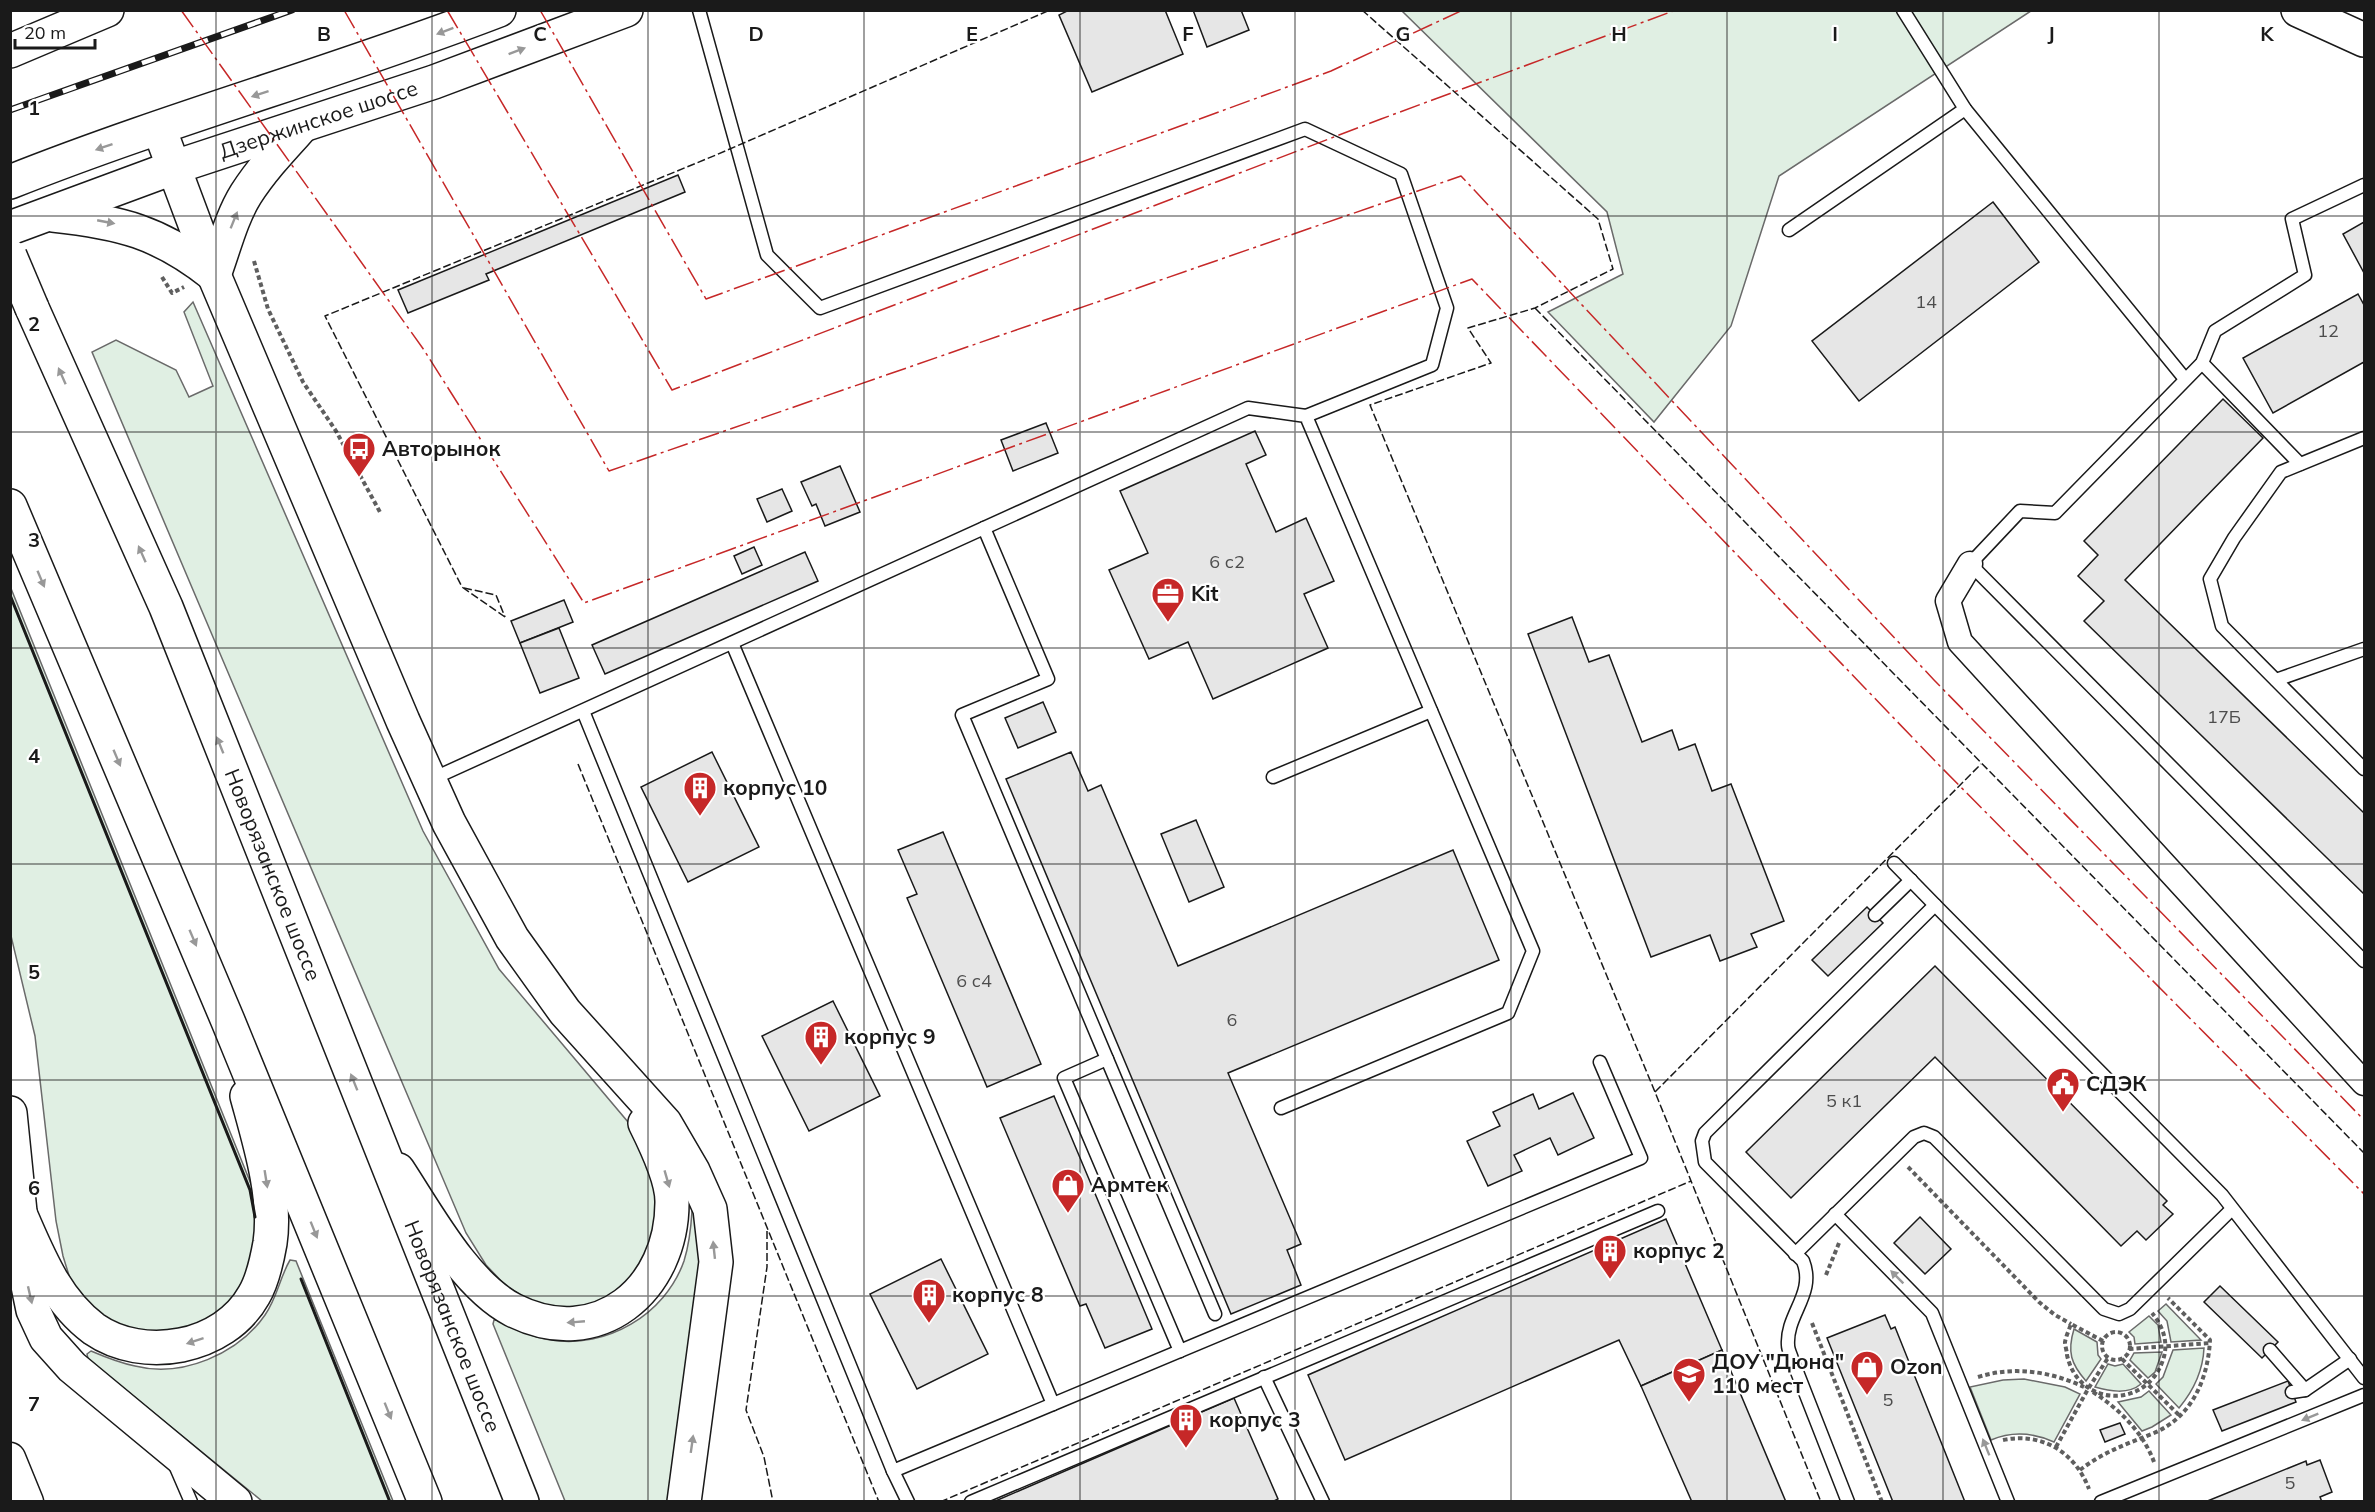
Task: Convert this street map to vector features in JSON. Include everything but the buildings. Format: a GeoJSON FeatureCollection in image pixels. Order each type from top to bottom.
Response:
{"type":"FeatureCollection","features":[{"type":"Feature","properties":{"kind":"main road"},"geometry":{"type":"LineString","coordinates":[[10,51],[107,10]]}},
{"type":"Feature","properties":{"kind":"main road","name":"Дзержинское шоссе"},"geometry":{"type":"LineString","coordinates":[[10,182],[159,128],[415,43],[499,10]]}},
{"type":"Feature","properties":{"kind":"main road","name":"Дзержинское шоссе"},"geometry":{"type":"LineString","coordinates":[[10,228],[175,167],[434,82],[626,10]]}},
{"type":"Feature","properties":{"kind":"main road"},"geometry":{"type":"LineString","coordinates":[[2298,10],[2364,40]]}},
{"type":"Feature","properties":{"kind":"main road"},"geometry":{"type":"LineString","coordinates":[[214,275],[234,219],[246,195],[268,162],[303,125]]}},
{"type":"Feature","properties":{"kind":"main road"},"geometry":{"type":"LineString","coordinates":[[159,128],[214,275],[403,721],[449,823],[512,938],[565,1012],[665,1123],[693,1171],[710,1209],[716,1262],[684,1502]]}},
{"type":"Feature","properties":{"kind":"main road"},"geometry":{"type":"LineString","coordinates":[[48,214],[91,219],[136,230],[193,259],[214,275]]}},
{"type":"Feature","properties":{"kind":"main road","name":"Новорязанское шоссе"},"geometry":{"type":"LineString","coordinates":[[10,256],[166,607],[522,1502]]}},
{"type":"Feature","properties":{"kind":"main road"},"geometry":{"type":"LineString","coordinates":[[10,506],[228,1021],[425,1502]]}},
{"type":"Feature","properties":{"kind":"main road"},"geometry":{"type":"LineString","coordinates":[[21,1216],[48,1277],[70,1307],[95,1329],[120,1341],[150,1347],[175,1347],[201,1340],[239,1316],[254,1295],[265,1268],[270,1240],[270,1205],[262,1154],[228,1021]]}},
{"type":"Feature","properties":{"kind":"main road"},"geometry":{"type":"LineString","coordinates":[[376,1136],[447,1245],[480,1285],[512,1309],[543,1321],[574,1324],[603,1318],[626,1305],[644,1288],[660,1264],[670,1237],[673,1198],[658,1148],[617,1068]]}},
{"type":"Feature","properties":{"kind":"main road"},"geometry":{"type":"LineString","coordinates":[[10,1113],[27,1281],[33,1310],[46,1338],[72,1367],[235,1502]]}},
{"type":"Feature","properties":{"kind":"street"},"geometry":{"type":"LineString","coordinates":[[1970,564],[1948,601],[1959,642],[2364,1083]]}},
{"type":"Feature","properties":{"kind":"street"},"geometry":{"type":"LineString","coordinates":[[10,1458],[28,1502]]}},
{"type":"Feature","properties":{"kind":"lane"},"geometry":{"type":"LineString","coordinates":[[430,780],[1248,408],[1306,416],[1432,365],[1447,308],[1401,174],[1305,129],[820,308],[767,255],[699,10]]}},
{"type":"Feature","properties":{"kind":"lane"},"geometry":{"type":"LineString","coordinates":[[1903,10],[1965,109],[2185,379]]}},
{"type":"Feature","properties":{"kind":"lane"},"geometry":{"type":"LineString","coordinates":[[1789,230],[1965,109]]}},
{"type":"Feature","properties":{"kind":"lane"},"geometry":{"type":"LineString","coordinates":[[2364,184],[2292,219],[2305,275],[2215,331],[2202,363],[2055,513],[2020,512],[1970,564],[2364,961]]}},
{"type":"Feature","properties":{"kind":"lane"},"geometry":{"type":"LineString","coordinates":[[2202,363],[2300,464]]}},
{"type":"Feature","properties":{"kind":"lane"},"geometry":{"type":"LineString","coordinates":[[1281,1108],[1508,1013],[1533,951],[1306,416]]}},
{"type":"Feature","properties":{"kind":"lane"},"geometry":{"type":"LineString","coordinates":[[2364,438],[2281,472],[2234,538],[2210,579],[2222,626],[2364,769]]}},
{"type":"Feature","properties":{"kind":"lane"},"geometry":{"type":"LineString","coordinates":[[984,528],[1048,679],[962,716],[1215,1314]]}},
{"type":"Feature","properties":{"kind":"lane"},"geometry":{"type":"LineString","coordinates":[[732,643],[1053,1404]]}},
{"type":"Feature","properties":{"kind":"lane"},"geometry":{"type":"LineString","coordinates":[[2276,680],[2364,649]]}},
{"type":"Feature","properties":{"kind":"lane"},"geometry":{"type":"LineString","coordinates":[[583,711],[893,1471],[908,1502]]}},
{"type":"Feature","properties":{"kind":"lane"},"geometry":{"type":"LineString","coordinates":[[1273,777],[1431,711]]}},
{"type":"Feature","properties":{"kind":"lane"},"geometry":{"type":"LineString","coordinates":[[1894,863],[2222,1195],[2364,1378]]}},
{"type":"Feature","properties":{"kind":"lane"},"geometry":{"type":"LineString","coordinates":[[1875,915],[1911,880]]}},
{"type":"Feature","properties":{"kind":"lane"},"geometry":{"type":"LineString","coordinates":[[1848,1502],[1788,1345],[1790,1329],[1806,1287],[1808,1274],[1803,1261],[1705,1162],[1702,1141],[1705,1133],[1935,905]]}},
{"type":"Feature","properties":{"kind":"lane"},"geometry":{"type":"LineString","coordinates":[[1107,1059],[1064,1078],[1180,1351]]}},
{"type":"Feature","properties":{"kind":"lane"},"geometry":{"type":"LineString","coordinates":[[893,1471],[1641,1158],[1600,1062]]}},
{"type":"Feature","properties":{"kind":"lane"},"geometry":{"type":"LineString","coordinates":[[1795,1254],[1914,1137],[1924,1133],[1934,1137],[2104,1309],[2119,1314],[2130,1309],[2232,1209]]}},
{"type":"Feature","properties":{"kind":"lane"},"geometry":{"type":"LineString","coordinates":[[971,1502],[1658,1211]]}},
{"type":"Feature","properties":{"kind":"lane"},"geometry":{"type":"LineString","coordinates":[[1835,1214],[1932,1313],[2008,1502]]}},
{"type":"Feature","properties":{"kind":"lane"},"geometry":{"type":"LineString","coordinates":[[2270,1350],[2305,1390]]}},
{"type":"Feature","properties":{"kind":"lane"},"geometry":{"type":"LineString","coordinates":[[2292,1392],[2305,1390],[2350,1359]]}},
{"type":"Feature","properties":{"kind":"lane"},"geometry":{"type":"LineString","coordinates":[[1264,1377],[1323,1502]]}},
{"type":"Feature","properties":{"kind":"lane"},"geometry":{"type":"LineString","coordinates":[[2101,1502],[2364,1395]]}},
{"type":"Feature","properties":{"kind":"lane"},"geometry":{"type":"LineString","coordinates":[[166,1445],[191,1502]]}},
{"type":"Feature","properties":{"kind":"path"},"geometry":{"type":"LineString","coordinates":[[254,261],[268,309],[303,382],[336,431],[381,514]]}},
{"type":"Feature","properties":{"kind":"path"},"geometry":{"type":"LineString","coordinates":[[1896,1154],[2039,1302],[2055,1315],[2103,1341]]}},
{"type":"Feature","properties":{"kind":"path"},"geometry":{"type":"LineString","coordinates":[[1821,1285],[1846,1226]]}},
{"type":"Feature","properties":{"kind":"path"},"geometry":{"type":"LineString","coordinates":[[2080,1470],[2094,1459],[2154,1433],[2180,1416],[2200,1387],[2206,1372],[2210,1340],[2155,1284]]}},
{"type":"Feature","properties":{"kind":"path"},"geometry":{"type":"LineString","coordinates":[[2071,1324],[2065,1343],[2070,1369],[2088,1389],[2113,1397],[2139,1392],[2158,1374],[2166,1347],[2161,1324],[2140,1299]]}},
{"type":"Feature","properties":{"kind":"path"},"geometry":{"type":"LineString","coordinates":[[1809,1315],[1882,1502]]}},
{"type":"Feature","properties":{"kind":"path"},"geometry":{"type":"LineString","coordinates":[[2116,1332],[2124,1334],[2128,1340],[2129,1349],[2122,1359],[2108,1358],[2103,1353],[2103,1341],[2116,1332]]}},
{"type":"Feature","properties":{"kind":"path"},"geometry":{"type":"LineString","coordinates":[[2129,1349],[2210,1343]]}},
{"type":"Feature","properties":{"kind":"path"},"geometry":{"type":"LineString","coordinates":[[2056,1447],[2108,1358]]}},
{"type":"Feature","properties":{"kind":"path"},"geometry":{"type":"LineString","coordinates":[[2122,1359],[2180,1416]]}},
{"type":"Feature","properties":{"kind":"path"},"geometry":{"type":"LineString","coordinates":[[1960,1383],[1981,1376],[2025,1371],[2068,1379],[2108,1401],[2125,1417],[2152,1455],[2160,1477]]}},
{"type":"Feature","properties":{"kind":"path"},"geometry":{"type":"LineString","coordinates":[[1986,1447],[1999,1441],[2021,1438],[2042,1441],[2067,1455],[2080,1470],[2090,1491]]}},
{"type":"Feature","properties":{"kind":"green space"},"geometry":{"type":"Polygon","coordinates":[[[1402,11],[2031,11],[1779,176],[1731,326],[1654,422],[1548,312],[1623,274],[1607,212],[1402,11]]]}},
{"type":"Feature","properties":{"kind":"green space"},"geometry":{"type":"Polygon","coordinates":[[[193,302],[423,831],[499,969],[628,1122],[647,1157],[659,1208],[650,1254],[624,1290],[587,1307],[547,1307],[527,1299],[506,1286],[486,1265],[466,1233],[92,352],[116,340],[176,370],[189,397],[213,386],[184,312],[193,302]]]}},
{"type":"Feature","properties":{"kind":"green space"},"geometry":{"type":"Polygon","coordinates":[[[10,586],[253,1189],[258,1219],[256,1252],[240,1296],[208,1323],[166,1334],[123,1327],[105,1317],[87,1302],[71,1282],[63,1256],[56,1221],[35,1036],[11,936],[10,586]]]}},
{"type":"Feature","properties":{"kind":"green space"},"geometry":{"type":"Polygon","coordinates":[[[696,1209],[702,1255],[670,1501],[565,1501],[493,1324],[494,1320],[541,1338],[572,1341],[592,1339],[631,1324],[663,1297],[675,1280],[686,1255],[692,1211],[696,1209]]]}},
{"type":"Feature","properties":{"kind":"green space"},"geometry":{"type":"Polygon","coordinates":[[[290,1260],[296,1261],[393,1501],[262,1501],[88,1359],[87,1354],[91,1351],[113,1360],[153,1369],[171,1369],[208,1360],[240,1341],[254,1329],[273,1302],[290,1260]]]}},
{"type":"Feature","properties":{"kind":"green space"},"geometry":{"type":"Polygon","coordinates":[[[2166,1304],[2201,1340],[2171,1342],[2167,1321],[2158,1311],[2166,1304]]]}},
{"type":"Feature","properties":{"kind":"green space"},"geometry":{"type":"Polygon","coordinates":[[[2149,1316],[2158,1325],[2161,1342],[2135,1344],[2134,1337],[2129,1332],[2149,1316]]]}},
{"type":"Feature","properties":{"kind":"green space"},"geometry":{"type":"Polygon","coordinates":[[[2074,1329],[2097,1342],[2098,1355],[2101,1359],[2086,1381],[2072,1357],[2071,1344],[2074,1329]]]}},
{"type":"Feature","properties":{"kind":"green space"},"geometry":{"type":"Polygon","coordinates":[[[2204,1348],[2197,1380],[2179,1408],[2156,1384],[2163,1377],[2173,1350],[2204,1348]]]}},
{"type":"Feature","properties":{"kind":"green space"},"geometry":{"type":"Polygon","coordinates":[[[2162,1352],[2155,1372],[2148,1378],[2130,1360],[2134,1353],[2162,1352]]]}},
{"type":"Feature","properties":{"kind":"green space"},"geometry":{"type":"Polygon","coordinates":[[[2108,1364],[2115,1366],[2123,1364],[2141,1384],[2124,1391],[2095,1387],[2108,1364]]]}},
{"type":"Feature","properties":{"kind":"green space"},"geometry":{"type":"Polygon","coordinates":[[[2024,1379],[2065,1387],[2080,1394],[2054,1442],[2023,1434],[2007,1435],[1991,1440],[1970,1387],[2003,1380],[2024,1379]]]}},
{"type":"Feature","properties":{"kind":"green space"},"geometry":{"type":"Polygon","coordinates":[[[2149,1391],[2171,1415],[2142,1431],[2118,1402],[2141,1397],[2149,1391]]]}},
{"type":"Feature","properties":{"kind":"railway"},"geometry":{"type":"LineString","coordinates":[[10,110],[292,10]]}},
{"type":"Feature","properties":{"kind":"fence"},"geometry":{"type":"LineString","coordinates":[[505,617],[462,587],[325,316],[716,155],[1050,10]]}},
{"type":"Feature","properties":{"kind":"fence"},"geometry":{"type":"LineString","coordinates":[[1362,10],[1598,219],[1613,269],[1535,308],[1468,328],[1491,363],[1370,405],[1655,1092],[1821,1502]]}},
{"type":"Feature","properties":{"kind":"fence"},"geometry":{"type":"LineString","coordinates":[[1535,308],[2364,1153]]}},
{"type":"Feature","properties":{"kind":"fence"},"geometry":{"type":"LineString","coordinates":[[464,588],[496,595],[505,617]]}},
{"type":"Feature","properties":{"kind":"fence"},"geometry":{"type":"LineString","coordinates":[[578,764],[879,1502]]}},
{"type":"Feature","properties":{"kind":"fence"},"geometry":{"type":"LineString","coordinates":[[1655,1092],[1981,764]]}},
{"type":"Feature","properties":{"kind":"fence"},"geometry":{"type":"LineString","coordinates":[[940,1502],[1691,1181]]}},
{"type":"Feature","properties":{"kind":"fence"},"geometry":{"type":"LineString","coordinates":[[767,1231],[767,1267],[746,1410],[764,1457],[773,1502]]}},
{"type":"Feature","properties":{"kind":"wall"},"geometry":{"type":"LineString","coordinates":[[10,595],[250,1190],[255,1217]]}},
{"type":"Feature","properties":{"kind":"wall"},"geometry":{"type":"LineString","coordinates":[[301,1279],[390,1502]]}},
{"type":"Feature","properties":{"kind":"power"},"geometry":{"type":"LineString","coordinates":[[181,10],[424,350],[584,603],[1472,279],[1936,762],[2364,1194]]}},
{"type":"Feature","properties":{"kind":"power"},"geometry":{"type":"LineString","coordinates":[[344,10],[609,471],[1461,176],[1934,680],[2364,1120]]}},
{"type":"Feature","properties":{"kind":"power"},"geometry":{"type":"LineString","coordinates":[[447,10],[672,390],[1381,119],[1676,10]]}},
{"type":"Feature","properties":{"kind":"power"},"geometry":{"type":"LineString","coordinates":[[540,10],[706,299],[1331,71],[1463,10]]}},
{"type":"Feature","properties":{"kind":"place","name":"Авторынок"},"geometry":{"type":"Point","coordinates":[359,478]}},
{"type":"Feature","properties":{"kind":"place","name":"Kit"},"geometry":{"type":"Point","coordinates":[1168,623]}},
{"type":"Feature","properties":{"kind":"place","name":"корпус 10"},"geometry":{"type":"Point","coordinates":[700,817]}},
{"type":"Feature","properties":{"kind":"place","name":"корпус 9"},"geometry":{"type":"Point","coordinates":[821,1066]}},
{"type":"Feature","properties":{"kind":"place","name":"СДЭК"},"geometry":{"type":"Point","coordinates":[2063,1113]}},
{"type":"Feature","properties":{"kind":"place","name":"Армтек"},"geometry":{"type":"Point","coordinates":[1068,1214]}},
{"type":"Feature","properties":{"kind":"place","name":"корпус 2"},"geometry":{"type":"Point","coordinates":[1610,1280]}},
{"type":"Feature","properties":{"kind":"place","name":"корпус 8"},"geometry":{"type":"Point","coordinates":[929,1324]}},
{"type":"Feature","properties":{"kind":"place","name":"Ozon"},"geometry":{"type":"Point","coordinates":[1867,1396]}},
{"type":"Feature","properties":{"kind":"place","name":"ДОУ \"Дюна\" 110 мест"},"geometry":{"type":"Point","coordinates":[1689,1403]}},
{"type":"Feature","properties":{"kind":"place","name":"корпус 3"},"geometry":{"type":"Point","coordinates":[1186,1449]}}]}
